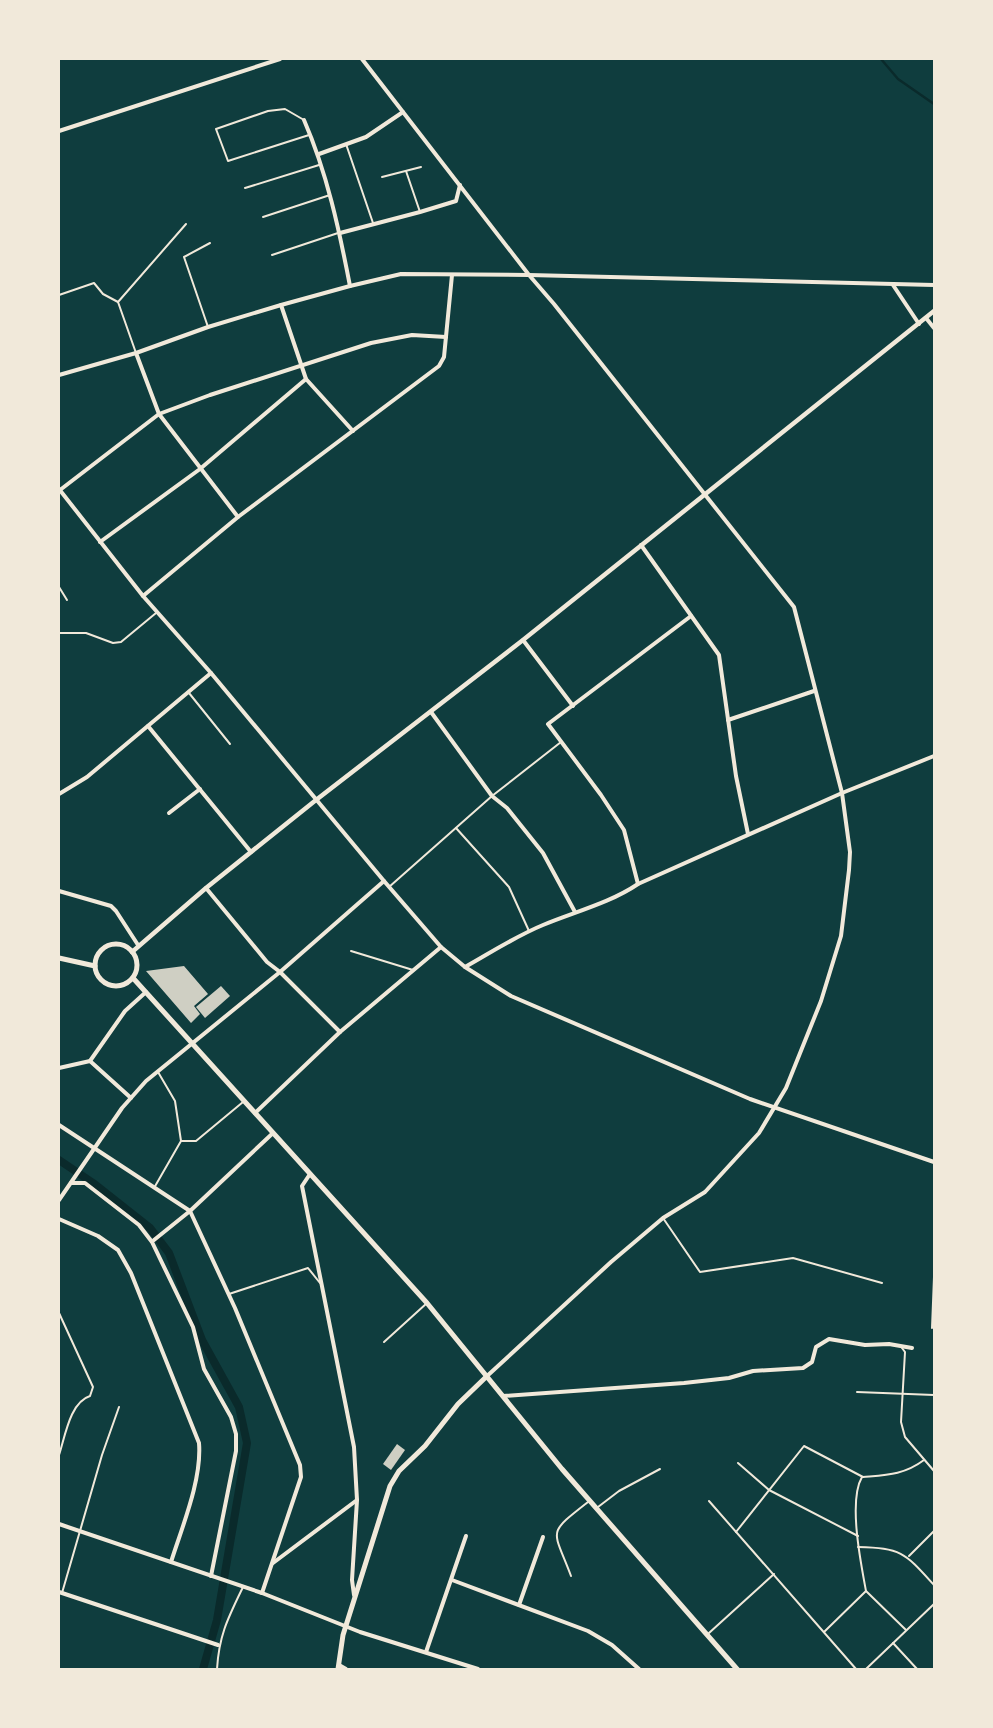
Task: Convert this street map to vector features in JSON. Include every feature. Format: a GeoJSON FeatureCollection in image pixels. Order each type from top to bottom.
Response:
{"type":"FeatureCollection","features":[{"type":"Feature","properties":{"kind":"main road"},"geometry":{"type":"LineString","coordinates":[[122,945],[132,952],[137,965],[132,978],[120,986],[106,984],[96,973],[95,966],[99,953],[109,946],[122,945]]}},
{"type":"Feature","properties":{"kind":"main road"},"geometry":{"type":"LineString","coordinates":[[59,958],[95,966]]}},
{"type":"Feature","properties":{"kind":"main road"},"geometry":{"type":"LineString","coordinates":[[132,978],[427,1303],[562,1470],[737,1669]]}},
{"type":"Feature","properties":{"kind":"main road"},"geometry":{"type":"LineString","coordinates":[[339,1667],[346,1626],[390,1486],[399,1471],[425,1446],[458,1404],[486,1377]]}},
{"type":"Feature","properties":{"kind":"street"},"geometry":{"type":"LineString","coordinates":[[59,131],[280,59]]}},
{"type":"Feature","properties":{"kind":"street"},"geometry":{"type":"LineString","coordinates":[[362,59],[529,275],[794,606],[814,691],[842,793],[850,852],[841,936],[821,1001],[786,1088],[752,1142],[705,1192],[663,1218],[486,1377]]}},
{"type":"Feature","properties":{"kind":"street"},"geometry":{"type":"LineString","coordinates":[[319,154],[366,137],[403,112]]}},
{"type":"Feature","properties":{"kind":"street"},"geometry":{"type":"LineString","coordinates":[[304,120],[322,164],[340,233],[350,286]]}},
{"type":"Feature","properties":{"kind":"street"},"geometry":{"type":"LineString","coordinates":[[340,233],[456,201],[460,185]]}},
{"type":"Feature","properties":{"kind":"street"},"geometry":{"type":"LineString","coordinates":[[59,375],[136,353],[208,327],[281,305],[401,274],[529,275],[934,285]]}},
{"type":"Feature","properties":{"kind":"street"},"geometry":{"type":"LineString","coordinates":[[143,596],[238,517],[439,366],[444,357],[452,275]]}},
{"type":"Feature","properties":{"kind":"street"},"geometry":{"type":"LineString","coordinates":[[893,285],[919,324]]}},
{"type":"Feature","properties":{"kind":"street"},"geometry":{"type":"LineString","coordinates":[[281,305],[300,366],[306,379],[353,431]]}},
{"type":"Feature","properties":{"kind":"street"},"geometry":{"type":"LineString","coordinates":[[132,952],[206,888],[316,800],[523,640],[934,311]]}},
{"type":"Feature","properties":{"kind":"street"},"geometry":{"type":"LineString","coordinates":[[926,318],[934,328]]}},
{"type":"Feature","properties":{"kind":"street"},"geometry":{"type":"LineString","coordinates":[[446,337],[412,335],[371,343],[210,395],[159,414],[59,489],[143,596],[211,673],[389,887],[441,947],[465,967],[511,996],[775,1108],[934,1162]]}},
{"type":"Feature","properties":{"kind":"street"},"geometry":{"type":"LineString","coordinates":[[136,353],[159,414],[238,517]]}},
{"type":"Feature","properties":{"kind":"street"},"geometry":{"type":"LineString","coordinates":[[100,542],[200,469],[306,379]]}},
{"type":"Feature","properties":{"kind":"street"},"geometry":{"type":"LineString","coordinates":[[641,545],[719,655],[736,776],[748,834]]}},
{"type":"Feature","properties":{"kind":"street"},"geometry":{"type":"LineString","coordinates":[[638,884],[624,830],[601,795],[548,724],[690,616]]}},
{"type":"Feature","properties":{"kind":"street"},"geometry":{"type":"LineString","coordinates":[[523,640],[573,706]]}},
{"type":"Feature","properties":{"kind":"street"},"geometry":{"type":"LineString","coordinates":[[59,794],[87,777],[211,673]]}},
{"type":"Feature","properties":{"kind":"street"},"geometry":{"type":"LineString","coordinates":[[728,720],[814,691]]}},
{"type":"Feature","properties":{"kind":"street"},"geometry":{"type":"LineString","coordinates":[[431,712],[492,796],[507,808],[543,853],[575,912]]}},
{"type":"Feature","properties":{"kind":"street"},"geometry":{"type":"LineString","coordinates":[[148,726],[251,852]]}},
{"type":"Feature","properties":{"kind":"street"},"geometry":{"type":"LineString","coordinates":[[465,967],[529,932],[628,891],[638,884],[842,793],[934,756]]}},
{"type":"Feature","properties":{"kind":"street"},"geometry":{"type":"LineString","coordinates":[[169,813],[200,789]]}},
{"type":"Feature","properties":{"kind":"street"},"geometry":{"type":"LineString","coordinates":[[59,1200],[131,1098],[157,1071],[280,972],[384,881]]}},
{"type":"Feature","properties":{"kind":"street"},"geometry":{"type":"LineString","coordinates":[[206,888],[267,962],[280,972],[340,1032]]}},
{"type":"Feature","properties":{"kind":"street"},"geometry":{"type":"LineString","coordinates":[[59,891],[111,906],[138,945]]}},
{"type":"Feature","properties":{"kind":"street"},"geometry":{"type":"LineString","coordinates":[[255,1113],[340,1032],[441,947]]}},
{"type":"Feature","properties":{"kind":"street"},"geometry":{"type":"LineString","coordinates":[[59,1068],[90,1061],[125,1011],[146,992]]}},
{"type":"Feature","properties":{"kind":"street"},"geometry":{"type":"LineString","coordinates":[[90,1061],[131,1098]]}},
{"type":"Feature","properties":{"kind":"street"},"geometry":{"type":"LineString","coordinates":[[59,1125],[190,1211],[229,1294],[300,1465],[301,1477],[298,1491],[262,1593]]}},
{"type":"Feature","properties":{"kind":"street"},"geometry":{"type":"LineString","coordinates":[[154,1240],[190,1211],[273,1133]]}},
{"type":"Feature","properties":{"kind":"street"},"geometry":{"type":"LineString","coordinates":[[310,1174],[302,1186],[354,1447],[357,1500],[352,1580],[355,1602]]}},
{"type":"Feature","properties":{"kind":"street"},"geometry":{"type":"LineString","coordinates":[[72,1182],[85,1184],[139,1225],[152,1242],[193,1327],[204,1368],[231,1417],[236,1434],[236,1451],[213,1577]]}},
{"type":"Feature","properties":{"kind":"street"},"geometry":{"type":"LineString","coordinates":[[59,1219],[98,1236],[118,1250],[131,1273],[199,1444],[201,1459],[197,1476],[171,1562]]}},
{"type":"Feature","properties":{"kind":"street"},"geometry":{"type":"LineString","coordinates":[[503,1396],[684,1383],[729,1378],[753,1371],[802,1368],[812,1362],[816,1347],[829,1339],[865,1346],[889,1344],[912,1348]]}},
{"type":"Feature","properties":{"kind":"street"},"geometry":{"type":"LineString","coordinates":[[273,1563],[357,1500]]}},
{"type":"Feature","properties":{"kind":"street"},"geometry":{"type":"LineString","coordinates":[[59,1524],[262,1593],[346,1626],[478,1669]]}},
{"type":"Feature","properties":{"kind":"street"},"geometry":{"type":"LineString","coordinates":[[426,1652],[466,1536]]}},
{"type":"Feature","properties":{"kind":"street"},"geometry":{"type":"LineString","coordinates":[[519,1605],[543,1537]]}},
{"type":"Feature","properties":{"kind":"street"},"geometry":{"type":"LineString","coordinates":[[452,1580],[588,1631],[612,1645],[639,1669]]}},
{"type":"Feature","properties":{"kind":"street"},"geometry":{"type":"LineString","coordinates":[[60,1593],[218,1645]]}},
{"type":"Feature","properties":{"kind":"street"},"geometry":{"type":"LineString","coordinates":[[339,1667],[346,1669]]}},
{"type":"Feature","properties":{"kind":"lane"},"geometry":{"type":"LineString","coordinates":[[304,120],[285,109],[268,111],[216,129],[228,161],[311,135]]}},
{"type":"Feature","properties":{"kind":"lane"},"geometry":{"type":"LineString","coordinates":[[346,144],[373,223]]}},
{"type":"Feature","properties":{"kind":"lane"},"geometry":{"type":"LineString","coordinates":[[245,188],[322,164]]}},
{"type":"Feature","properties":{"kind":"lane"},"geometry":{"type":"LineString","coordinates":[[382,177],[421,167]]}},
{"type":"Feature","properties":{"kind":"lane"},"geometry":{"type":"LineString","coordinates":[[406,171],[420,212]]}},
{"type":"Feature","properties":{"kind":"lane"},"geometry":{"type":"LineString","coordinates":[[263,216],[330,195]]}},
{"type":"Feature","properties":{"kind":"lane"},"geometry":{"type":"LineString","coordinates":[[118,302],[186,224]]}},
{"type":"Feature","properties":{"kind":"lane"},"geometry":{"type":"LineString","coordinates":[[272,255],[340,233]]}},
{"type":"Feature","properties":{"kind":"lane"},"geometry":{"type":"LineString","coordinates":[[208,327],[184,257],[210,243]]}},
{"type":"Feature","properties":{"kind":"lane"},"geometry":{"type":"LineString","coordinates":[[59,295],[94,283],[103,294],[118,302],[136,353]]}},
{"type":"Feature","properties":{"kind":"lane"},"geometry":{"type":"LineString","coordinates":[[59,587],[67,600]]}},
{"type":"Feature","properties":{"kind":"lane"},"geometry":{"type":"LineString","coordinates":[[59,632],[86,633],[112,643],[121,642],[157,612]]}},
{"type":"Feature","properties":{"kind":"lane"},"geometry":{"type":"LineString","coordinates":[[188,691],[230,744]]}},
{"type":"Feature","properties":{"kind":"lane"},"geometry":{"type":"LineString","coordinates":[[389,887],[492,796],[562,742]]}},
{"type":"Feature","properties":{"kind":"lane"},"geometry":{"type":"LineString","coordinates":[[456,828],[509,887],[529,932]]}},
{"type":"Feature","properties":{"kind":"lane"},"geometry":{"type":"LineString","coordinates":[[351,951],[413,970]]}},
{"type":"Feature","properties":{"kind":"lane"},"geometry":{"type":"LineString","coordinates":[[154,1188],[181,1141],[175,1101],[157,1071]]}},
{"type":"Feature","properties":{"kind":"lane"},"geometry":{"type":"LineString","coordinates":[[181,1141],[196,1141],[244,1101]]}},
{"type":"Feature","properties":{"kind":"lane"},"geometry":{"type":"LineString","coordinates":[[663,1218],[700,1272],[793,1258],[882,1283]]}},
{"type":"Feature","properties":{"kind":"lane"},"geometry":{"type":"LineString","coordinates":[[229,1294],[308,1268],[322,1287]]}},
{"type":"Feature","properties":{"kind":"lane"},"geometry":{"type":"LineString","coordinates":[[932,1328],[934,1277]]}},
{"type":"Feature","properties":{"kind":"lane"},"geometry":{"type":"LineString","coordinates":[[384,1342],[427,1303]]}},
{"type":"Feature","properties":{"kind":"lane"},"geometry":{"type":"LineString","coordinates":[[59,1313],[93,1387],[90,1396],[83,1398],[76,1405],[59,1455]]}},
{"type":"Feature","properties":{"kind":"lane"},"geometry":{"type":"LineString","coordinates":[[901,1346],[905,1352],[901,1422],[905,1437],[934,1471]]}},
{"type":"Feature","properties":{"kind":"lane"},"geometry":{"type":"LineString","coordinates":[[857,1392],[934,1395]]}},
{"type":"Feature","properties":{"kind":"lane"},"geometry":{"type":"LineString","coordinates":[[60,1593],[81,1532],[102,1455],[119,1407]]}},
{"type":"Feature","properties":{"kind":"lane"},"geometry":{"type":"LineString","coordinates":[[59,1438],[64,1439]]}},
{"type":"Feature","properties":{"kind":"lane"},"geometry":{"type":"LineString","coordinates":[[736,1532],[804,1446],[862,1477],[911,1470],[924,1460]]}},
{"type":"Feature","properties":{"kind":"lane"},"geometry":{"type":"LineString","coordinates":[[738,1463],[769,1490],[858,1536]]}},
{"type":"Feature","properties":{"kind":"lane"},"geometry":{"type":"LineString","coordinates":[[596,1508],[619,1491],[660,1469]]}},
{"type":"Feature","properties":{"kind":"lane"},"geometry":{"type":"LineString","coordinates":[[862,1477],[857,1486],[858,1547],[866,1591],[906,1631]]}},
{"type":"Feature","properties":{"kind":"lane"},"geometry":{"type":"LineString","coordinates":[[571,1576],[555,1535],[558,1525],[590,1500]]}},
{"type":"Feature","properties":{"kind":"lane"},"geometry":{"type":"LineString","coordinates":[[709,1501],[856,1669]]}},
{"type":"Feature","properties":{"kind":"lane"},"geometry":{"type":"LineString","coordinates":[[908,1556],[934,1531]]}},
{"type":"Feature","properties":{"kind":"lane"},"geometry":{"type":"LineString","coordinates":[[858,1547],[894,1549],[908,1556],[934,1585]]}},
{"type":"Feature","properties":{"kind":"lane"},"geometry":{"type":"LineString","coordinates":[[707,1634],[774,1574]]}},
{"type":"Feature","properties":{"kind":"lane"},"geometry":{"type":"LineString","coordinates":[[217,1669],[218,1645],[241,1587]]}},
{"type":"Feature","properties":{"kind":"lane"},"geometry":{"type":"LineString","coordinates":[[824,1632],[866,1591]]}},
{"type":"Feature","properties":{"kind":"lane"},"geometry":{"type":"LineString","coordinates":[[866,1669],[934,1604]]}},
{"type":"Feature","properties":{"kind":"lane"},"geometry":{"type":"LineString","coordinates":[[893,1643],[917,1669]]}},
{"type":"Feature","properties":{"kind":"building"},"geometry":{"type":"Polygon","coordinates":[[[184,966],[208,994],[194,1006],[200,1014],[191,1023],[146,971],[184,966]]]}},
{"type":"Feature","properties":{"kind":"building"},"geometry":{"type":"Polygon","coordinates":[[[221,986],[230,996],[205,1018],[196,1007],[221,986]]]}},
{"type":"Feature","properties":{"kind":"building"},"geometry":{"type":"Polygon","coordinates":[[[397,1444],[405,1450],[391,1470],[383,1464],[397,1444]]]}},
{"type":"Feature","properties":{"kind":"waterway"},"geometry":{"type":"LineString","coordinates":[[881,59],[898,79],[934,104]]}},
{"type":"Feature","properties":{"kind":"waterway"},"geometry":{"type":"LineString","coordinates":[[59,1160],[93,1183],[150,1228],[169,1253],[202,1340],[239,1407],[247,1443],[217,1620],[203,1669]]}}]}
